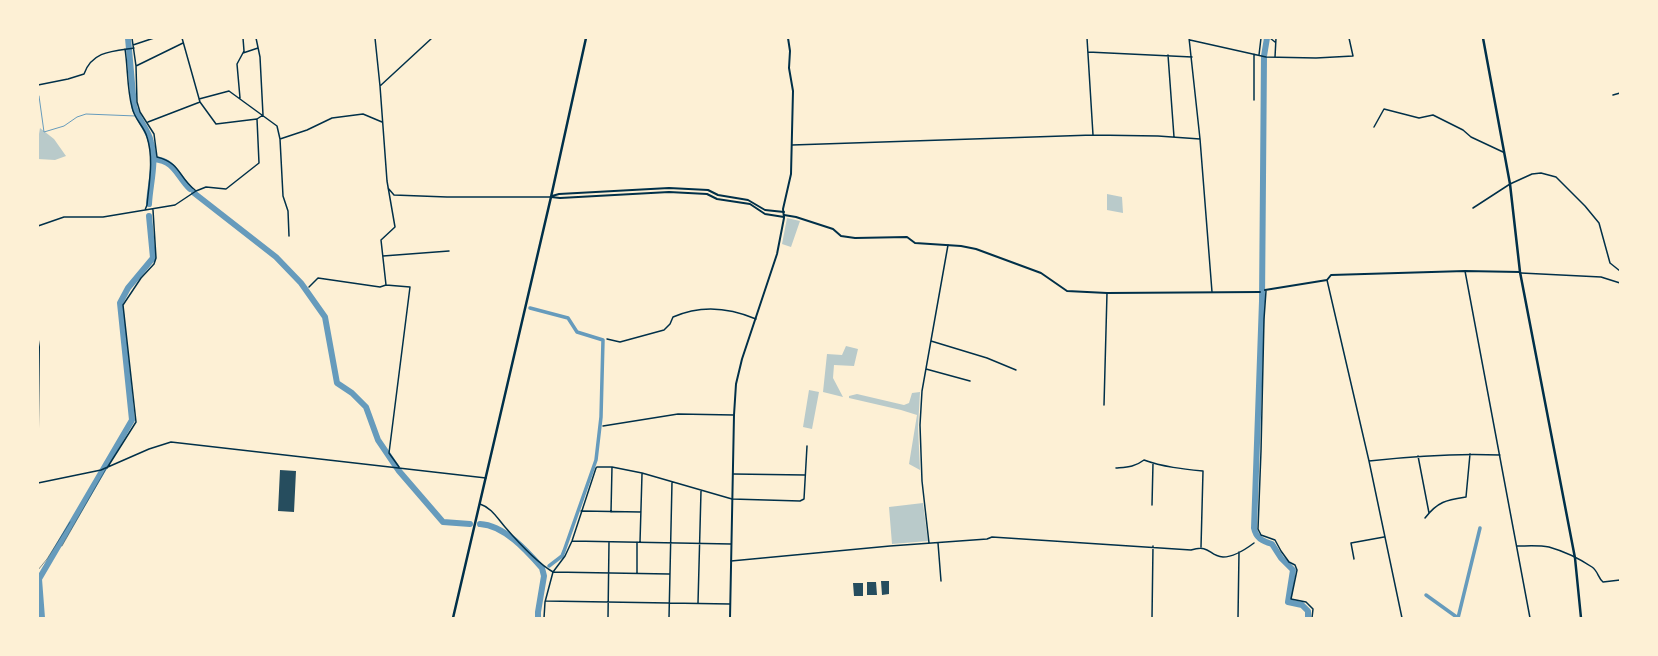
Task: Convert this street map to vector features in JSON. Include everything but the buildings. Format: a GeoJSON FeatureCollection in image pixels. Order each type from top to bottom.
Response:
{"type":"FeatureCollection","features":[{"type":"Feature","properties":{"kind":"main road"},"geometry":{"type":"LineString","coordinates":[[453,618],[551,197],[586,38]]}},
{"type":"Feature","properties":{"kind":"main road"},"geometry":{"type":"LineString","coordinates":[[1484,38],[1510,184],[1520,272],[1575,558],[1581,618]]}},
{"type":"Feature","properties":{"kind":"street"},"geometry":{"type":"LineString","coordinates":[[132,38],[136,66],[137,102],[140,112],[154,134],[157,157],[172,162],[190,186],[196,191]]}},
{"type":"Feature","properties":{"kind":"street"},"geometry":{"type":"LineString","coordinates":[[38,85],[68,80],[84,74],[87,66],[104,53],[134,47],[154,38]]}},
{"type":"Feature","properties":{"kind":"street"},"geometry":{"type":"LineString","coordinates":[[182,38],[200,102],[216,124],[257,119],[263,115]]}},
{"type":"Feature","properties":{"kind":"street"},"geometry":{"type":"LineString","coordinates":[[240,98],[237,64],[242,53],[243,38]]}},
{"type":"Feature","properties":{"kind":"street"},"geometry":{"type":"LineString","coordinates":[[256,38],[262,80],[263,115]]}},
{"type":"Feature","properties":{"kind":"street"},"geometry":{"type":"LineString","coordinates":[[375,38],[388,188],[395,227],[381,240],[386,285]]}},
{"type":"Feature","properties":{"kind":"street"},"geometry":{"type":"LineString","coordinates":[[380,86],[432,38]]}},
{"type":"Feature","properties":{"kind":"street"},"geometry":{"type":"LineString","coordinates":[[730,618],[734,415],[736,384],[742,359],[777,254],[784,215],[783,209],[791,174],[792,91],[789,68],[790,51],[788,38]]}},
{"type":"Feature","properties":{"kind":"street"},"geometry":{"type":"LineString","coordinates":[[1087,38],[1093,135]]}},
{"type":"Feature","properties":{"kind":"street"},"geometry":{"type":"LineString","coordinates":[[1260,56],[1261,38]]}},
{"type":"Feature","properties":{"kind":"street"},"geometry":{"type":"LineString","coordinates":[[1270,38],[1275,43]]}},
{"type":"Feature","properties":{"kind":"street"},"geometry":{"type":"LineString","coordinates":[[1275,57],[1276,38]]}},
{"type":"Feature","properties":{"kind":"street"},"geometry":{"type":"LineString","coordinates":[[1212,292],[1200,139],[1189,39],[1266,57],[1316,58],[1353,56],[1349,38]]}},
{"type":"Feature","properties":{"kind":"street"},"geometry":{"type":"LineString","coordinates":[[136,66],[183,43]]}},
{"type":"Feature","properties":{"kind":"street"},"geometry":{"type":"LineString","coordinates":[[242,53],[258,48]]}},
{"type":"Feature","properties":{"kind":"street"},"geometry":{"type":"LineString","coordinates":[[126,49],[132,109],[147,136],[149,145],[151,166],[147,205],[145,210]]}},
{"type":"Feature","properties":{"kind":"street"},"geometry":{"type":"LineString","coordinates":[[1088,52],[1192,57]]}},
{"type":"Feature","properties":{"kind":"street"},"geometry":{"type":"LineString","coordinates":[[1254,54],[1254,100]]}},
{"type":"Feature","properties":{"kind":"street"},"geometry":{"type":"LineString","coordinates":[[1168,55],[1174,137]]}},
{"type":"Feature","properties":{"kind":"street"},"geometry":{"type":"LineString","coordinates":[[199,99],[229,91],[277,126],[280,139],[283,196],[288,210],[289,236]]}},
{"type":"Feature","properties":{"kind":"street"},"geometry":{"type":"LineString","coordinates":[[1613,95],[1620,93]]}},
{"type":"Feature","properties":{"kind":"street"},"geometry":{"type":"LineString","coordinates":[[147,123],[200,102]]}},
{"type":"Feature","properties":{"kind":"street"},"geometry":{"type":"LineString","coordinates":[[1374,127],[1384,109],[1419,118],[1433,115],[1463,130],[1471,137],[1505,153]]}},
{"type":"Feature","properties":{"kind":"street"},"geometry":{"type":"LineString","coordinates":[[280,139],[307,130],[332,118],[363,114],[382,122]]}},
{"type":"Feature","properties":{"kind":"street"},"geometry":{"type":"LineString","coordinates":[[38,226],[64,217],[103,217],[174,205],[196,191],[206,187],[226,189],[260,163],[257,119]]}},
{"type":"Feature","properties":{"kind":"street"},"geometry":{"type":"LineString","coordinates":[[792,145],[1093,135],[1200,139]]}},
{"type":"Feature","properties":{"kind":"street"},"geometry":{"type":"LineString","coordinates":[[1474,208],[1510,184],[1532,174],[1541,173],[1556,177],[1585,206],[1599,223],[1610,263],[1620,271]]}},
{"type":"Feature","properties":{"kind":"street"},"geometry":{"type":"LineString","coordinates":[[388,188],[394,195],[447,197],[560,198],[669,192],[707,194],[717,199],[750,204],[765,214],[784,215]]}},
{"type":"Feature","properties":{"kind":"street"},"geometry":{"type":"LineString","coordinates":[[551,197],[559,194],[624,190],[669,188],[708,190],[718,195],[748,200],[765,210],[796,217],[834,229],[840,236],[855,238],[907,237],[915,243],[948,245],[976,249],[1041,273],[1067,291],[1107,293],[1260,292],[1327,280],[1331,275],[1465,271],[1520,272],[1601,277],[1620,283]]}},
{"type":"Feature","properties":{"kind":"street"},"geometry":{"type":"LineString","coordinates":[[107,468],[136,422],[123,305],[141,278],[154,264],[156,258],[153,209]]}},
{"type":"Feature","properties":{"kind":"street"},"geometry":{"type":"LineString","coordinates":[[929,543],[922,481],[920,425],[922,390],[948,245]]}},
{"type":"Feature","properties":{"kind":"street"},"geometry":{"type":"LineString","coordinates":[[383,256],[449,251]]}},
{"type":"Feature","properties":{"kind":"street"},"geometry":{"type":"LineString","coordinates":[[1465,271],[1530,618]]}},
{"type":"Feature","properties":{"kind":"street"},"geometry":{"type":"LineString","coordinates":[[309,287],[318,278],[380,287],[386,285],[410,287],[389,453],[399,467]]}},
{"type":"Feature","properties":{"kind":"street"},"geometry":{"type":"LineString","coordinates":[[1327,280],[1402,618]]}},
{"type":"Feature","properties":{"kind":"street"},"geometry":{"type":"LineString","coordinates":[[1265,290],[1262,450],[1258,529],[1261,535],[1275,540],[1280,551],[1289,562],[1294,565],[1297,570],[1291,599],[1306,602],[1313,609],[1312,618]]}},
{"type":"Feature","properties":{"kind":"street"},"geometry":{"type":"LineString","coordinates":[[1104,405],[1107,293]]}},
{"type":"Feature","properties":{"kind":"street"},"geometry":{"type":"LineString","coordinates":[[607,339],[620,342],[664,330],[673,318],[692,310],[724,309],[742,313],[756,319]]}},
{"type":"Feature","properties":{"kind":"street"},"geometry":{"type":"LineString","coordinates":[[38,340],[40,347],[38,429]]}},
{"type":"Feature","properties":{"kind":"street"},"geometry":{"type":"LineString","coordinates":[[931,341],[987,358],[1016,370]]}},
{"type":"Feature","properties":{"kind":"street"},"geometry":{"type":"LineString","coordinates":[[926,369],[970,381]]}},
{"type":"Feature","properties":{"kind":"street"},"geometry":{"type":"LineString","coordinates":[[603,426],[678,414],[734,415]]}},
{"type":"Feature","properties":{"kind":"street"},"geometry":{"type":"LineString","coordinates":[[38,482],[101,470],[149,449],[171,442],[486,478]]}},
{"type":"Feature","properties":{"kind":"street"},"geometry":{"type":"LineString","coordinates":[[544,618],[545,601],[553,572],[565,556],[572,541],[596,468],[600,466],[612,467],[642,473],[732,499],[800,502],[804,499],[807,446]]}},
{"type":"Feature","properties":{"kind":"street"},"geometry":{"type":"LineString","coordinates":[[1368,461],[1418,456],[1470,454],[1500,455]]}},
{"type":"Feature","properties":{"kind":"street"},"geometry":{"type":"LineString","coordinates":[[1425,518],[1440,503],[1446,500],[1466,497],[1470,454]]}},
{"type":"Feature","properties":{"kind":"street"},"geometry":{"type":"LineString","coordinates":[[1418,456],[1429,513]]}},
{"type":"Feature","properties":{"kind":"street"},"geometry":{"type":"LineString","coordinates":[[1116,468],[1137,465],[1144,460],[1203,472],[1201,547]]}},
{"type":"Feature","properties":{"kind":"street"},"geometry":{"type":"LineString","coordinates":[[1152,505],[1153,463]]}},
{"type":"Feature","properties":{"kind":"street"},"geometry":{"type":"LineString","coordinates":[[611,512],[612,467]]}},
{"type":"Feature","properties":{"kind":"street"},"geometry":{"type":"LineString","coordinates":[[637,573],[642,473]]}},
{"type":"Feature","properties":{"kind":"street"},"geometry":{"type":"LineString","coordinates":[[733,474],[805,475]]}},
{"type":"Feature","properties":{"kind":"street"},"geometry":{"type":"LineString","coordinates":[[669,618],[672,482]]}},
{"type":"Feature","properties":{"kind":"street"},"geometry":{"type":"LineString","coordinates":[[698,603],[701,491]]}},
{"type":"Feature","properties":{"kind":"street"},"geometry":{"type":"LineString","coordinates":[[480,504],[486,506],[494,513],[505,527],[545,567],[553,572],[669,574]]}},
{"type":"Feature","properties":{"kind":"street"},"geometry":{"type":"LineString","coordinates":[[581,511],[641,512]]}},
{"type":"Feature","properties":{"kind":"street"},"geometry":{"type":"LineString","coordinates":[[731,561],[987,539],[992,537],[1153,546],[1191,550],[1201,547],[1218,556],[1225,557],[1239,552],[1254,543]]}},
{"type":"Feature","properties":{"kind":"street"},"geometry":{"type":"LineString","coordinates":[[1354,559],[1351,543],[1384,537]]}},
{"type":"Feature","properties":{"kind":"street"},"geometry":{"type":"LineString","coordinates":[[572,541],[731,544]]}},
{"type":"Feature","properties":{"kind":"street"},"geometry":{"type":"LineString","coordinates":[[608,618],[609,542]]}},
{"type":"Feature","properties":{"kind":"street"},"geometry":{"type":"LineString","coordinates":[[938,543],[941,582]]}},
{"type":"Feature","properties":{"kind":"street"},"geometry":{"type":"LineString","coordinates":[[1152,618],[1153,546]]}},
{"type":"Feature","properties":{"kind":"street"},"geometry":{"type":"LineString","coordinates":[[1517,546],[1549,547],[1575,558],[1597,571],[1600,580],[1603,582],[1620,580]]}},
{"type":"Feature","properties":{"kind":"street"},"geometry":{"type":"LineString","coordinates":[[1238,618],[1239,552]]}},
{"type":"Feature","properties":{"kind":"street"},"geometry":{"type":"LineString","coordinates":[[545,601],[730,604]]}},
{"type":"Feature","properties":{"kind":"lane"},"geometry":{"type":"LineString","coordinates":[[62,546],[107,468]]}},
{"type":"Feature","properties":{"kind":"lane"},"geometry":{"type":"LineString","coordinates":[[38,570],[47,559],[70,522]]}},
{"type":"Feature","properties":{"kind":"shaded area"},"geometry":{"type":"Polygon","coordinates":[[[40,128],[54,139],[66,156],[55,160],[38,159],[38,140],[40,128]]]}},
{"type":"Feature","properties":{"kind":"shaded area"},"geometry":{"type":"Polygon","coordinates":[[[1107,194],[1122,197],[1123,213],[1107,210],[1107,194]]]}},
{"type":"Feature","properties":{"kind":"shaded area"},"geometry":{"type":"Polygon","coordinates":[[[787,218],[800,221],[791,247],[782,244],[787,218]]]}},
{"type":"Feature","properties":{"kind":"shaded area"},"geometry":{"type":"Polygon","coordinates":[[[846,346],[858,349],[854,366],[834,365],[833,378],[843,397],[823,392],[827,354],[842,355],[846,346]]]}},
{"type":"Feature","properties":{"kind":"shaded area"},"geometry":{"type":"Polygon","coordinates":[[[809,390],[819,392],[812,429],[803,427],[809,390]]]}},
{"type":"Feature","properties":{"kind":"shaded area"},"geometry":{"type":"Polygon","coordinates":[[[920,392],[918,427],[920,470],[909,464],[917,415],[849,398],[849,396],[857,394],[904,405],[909,403],[912,393],[920,392]]]}},
{"type":"Feature","properties":{"kind":"shaded area"},"geometry":{"type":"Polygon","coordinates":[[[923,503],[928,541],[892,544],[889,507],[923,503]]]}},
{"type":"Feature","properties":{"kind":"waterway"},"geometry":{"type":"LineString","coordinates":[[128,38],[135,111],[150,137],[153,150],[149,204]]}},
{"type":"Feature","properties":{"kind":"waterway"},"geometry":{"type":"LineString","coordinates":[[1267,38],[1264,56],[1262,301],[1254,528],[1258,537],[1272,544],[1281,558],[1293,570],[1288,602],[1302,605],[1308,611],[1308,618]]}},
{"type":"Feature","properties":{"kind":"waterway"},"geometry":{"type":"LineString","coordinates":[[39,96],[44,132],[64,126],[77,117],[86,114],[136,116]]}},
{"type":"Feature","properties":{"kind":"waterway"},"geometry":{"type":"LineString","coordinates":[[154,159],[161,160],[171,166],[190,189]]}},
{"type":"Feature","properties":{"kind":"waterway"},"geometry":{"type":"LineString","coordinates":[[194,193],[276,257],[301,283],[325,317],[337,383],[352,393],[366,407],[378,440],[399,471],[443,522],[470,524]]}},
{"type":"Feature","properties":{"kind":"waterway"},"geometry":{"type":"LineString","coordinates":[[42,618],[39,579],[132,420],[120,303],[128,288],[153,258],[149,216]]}},
{"type":"Feature","properties":{"kind":"waterway"},"geometry":{"type":"LineString","coordinates":[[530,308],[568,318],[577,332],[603,340],[601,417],[596,460],[562,556],[549,566]]}},
{"type":"Feature","properties":{"kind":"waterway"},"geometry":{"type":"LineString","coordinates":[[480,524],[489,525],[506,534],[522,547],[542,568],[544,576],[538,618]]}},
{"type":"Feature","properties":{"kind":"waterway"},"geometry":{"type":"LineString","coordinates":[[1458,618],[1480,528]]}},
{"type":"Feature","properties":{"kind":"waterway"},"geometry":{"type":"LineString","coordinates":[[1426,595],[1458,618]]}}]}
